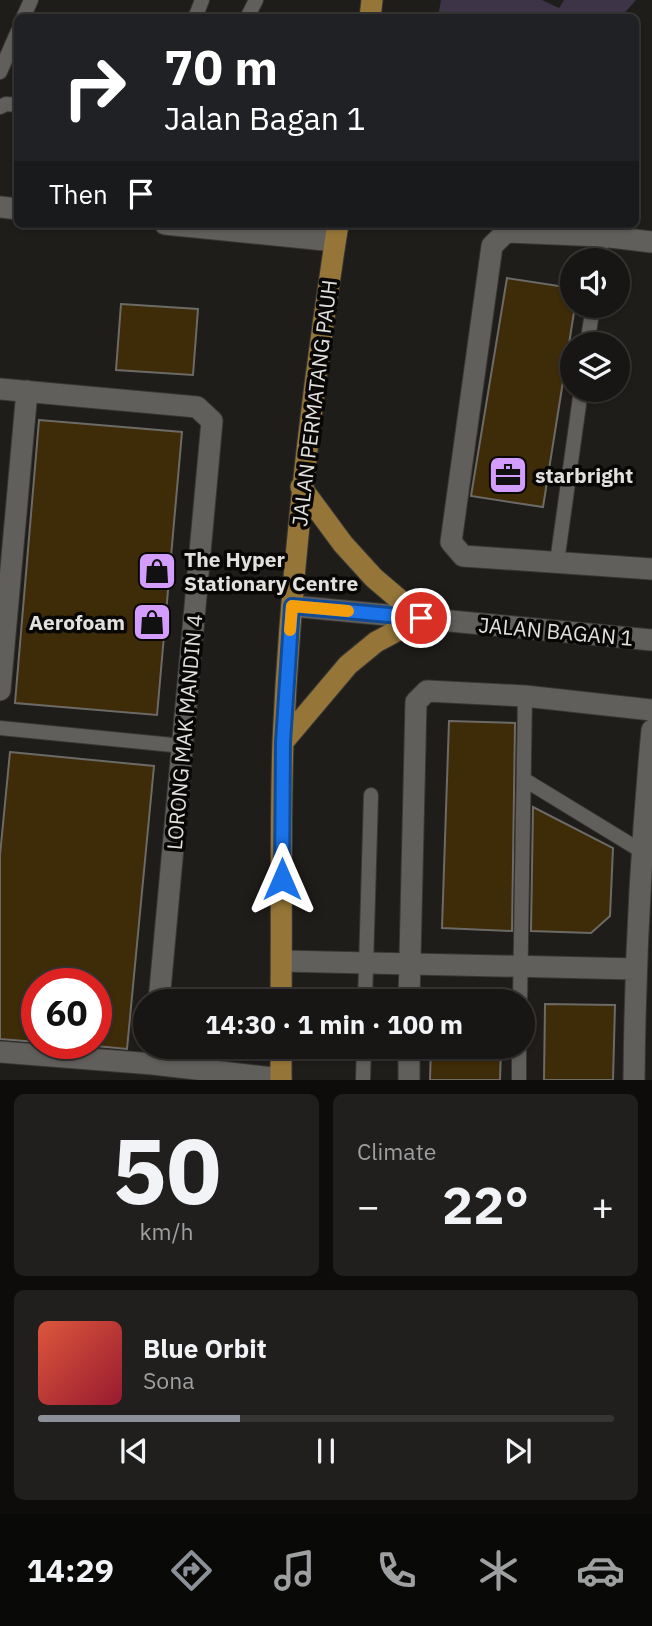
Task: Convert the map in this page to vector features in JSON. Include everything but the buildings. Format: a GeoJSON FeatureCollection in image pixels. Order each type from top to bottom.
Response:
{"type":"FeatureCollection","features":[{"type":"Feature","properties":{"kind":"main road","name":"JALAN PERMATANG PAUH"},"geometry":{"type":"LineString","coordinates":[[281,989],[283,742],[292,606],[317,358],[337,232]]}},
{"type":"Feature","properties":{"kind":"main road"},"geometry":{"type":"LineString","coordinates":[[283,742],[348,665],[376,642],[421,618],[374,578],[343,544],[302,487]]}},
{"type":"Feature","properties":{"kind":"main road"},"geometry":{"type":"LineString","coordinates":[[281,1059],[281,1080]]}},
{"type":"Feature","properties":{"kind":"street"},"geometry":{"type":"LineString","coordinates":[[251,228],[337,232]]}},
{"type":"Feature","properties":{"kind":"street"},"geometry":{"type":"LineString","coordinates":[[652,242],[603,236],[506,232],[492,247],[451,542],[463,556],[652,569]]}},
{"type":"Feature","properties":{"kind":"street"},"geometry":{"type":"LineString","coordinates":[[0,389],[27,391],[0,690]]}},
{"type":"Feature","properties":{"kind":"street","name":"LORONG MAK MANDIN 4"},"geometry":{"type":"LineString","coordinates":[[27,391],[197,407],[212,421],[160,989]]}},
{"type":"Feature","properties":{"kind":"street","name":"JALAN BAGAN 1"},"geometry":{"type":"LineString","coordinates":[[292,606],[652,640]]}},
{"type":"Feature","properties":{"kind":"street"},"geometry":{"type":"LineString","coordinates":[[409,989],[416,702],[427,691],[525,696],[652,710]]}},
{"type":"Feature","properties":{"kind":"street"},"geometry":{"type":"LineString","coordinates":[[634,1080],[635,969],[648,817],[652,730]]}},
{"type":"Feature","properties":{"kind":"street"},"geometry":{"type":"LineString","coordinates":[[282,961],[635,969]]}},
{"type":"Feature","properties":{"kind":"street"},"geometry":{"type":"LineString","coordinates":[[0,1052],[133,1055]]}},
{"type":"Feature","properties":{"kind":"street"},"geometry":{"type":"LineString","coordinates":[[170,1059],[281,1080]]}},
{"type":"Feature","properties":{"kind":"street"},"geometry":{"type":"LineString","coordinates":[[409,1059],[409,1080]]}},
{"type":"Feature","properties":{"kind":"lane"},"geometry":{"type":"LineString","coordinates":[[0,72],[14,39]]}},
{"type":"Feature","properties":{"kind":"lane"},"geometry":{"type":"LineString","coordinates":[[601,248],[603,236]]}},
{"type":"Feature","properties":{"kind":"lane"},"geometry":{"type":"LineString","coordinates":[[557,562],[579,402]]}},
{"type":"Feature","properties":{"kind":"lane"},"geometry":{"type":"LineString","coordinates":[[520,989],[525,696]]}},
{"type":"Feature","properties":{"kind":"lane"},"geometry":{"type":"LineString","coordinates":[[0,727],[183,746]]}},
{"type":"Feature","properties":{"kind":"lane"},"geometry":{"type":"LineString","coordinates":[[525,780],[643,852]]}},
{"type":"Feature","properties":{"kind":"lane"},"geometry":{"type":"LineString","coordinates":[[365,989],[371,795]]}},
{"type":"Feature","properties":{"kind":"lane"},"geometry":{"type":"LineString","coordinates":[[363,1080],[364,1059]]}},
{"type":"Feature","properties":{"kind":"lane"},"geometry":{"type":"LineString","coordinates":[[519,1059],[519,1080]]}},
{"type":"Feature","properties":{"kind":"shaded area"},"geometry":{"type":"Polygon","coordinates":[[[441,0],[542,0],[559,8],[564,0],[636,0],[624,14],[439,14],[441,0]]]}},
{"type":"Feature","properties":{"kind":"slow traffic"},"geometry":{"type":"LineString","coordinates":[[290,630],[292,606],[348,611]]}},
{"type":"Feature","properties":{"kind":"place","name":"starbright"},"geometry":{"type":"Point","coordinates":[508,475]}},
{"type":"Feature","properties":{"kind":"place","name":"The Hyper Stationary Centre"},"geometry":{"type":"Point","coordinates":[157,571]}},
{"type":"Feature","properties":{"kind":"place","name":"Aerofoam"},"geometry":{"type":"Point","coordinates":[152,622]}},
{"type":"Feature","properties":{"kind":"route"},"geometry":{"type":"LineString","coordinates":[[282,879],[283,742],[292,606],[421,618]]}}]}
